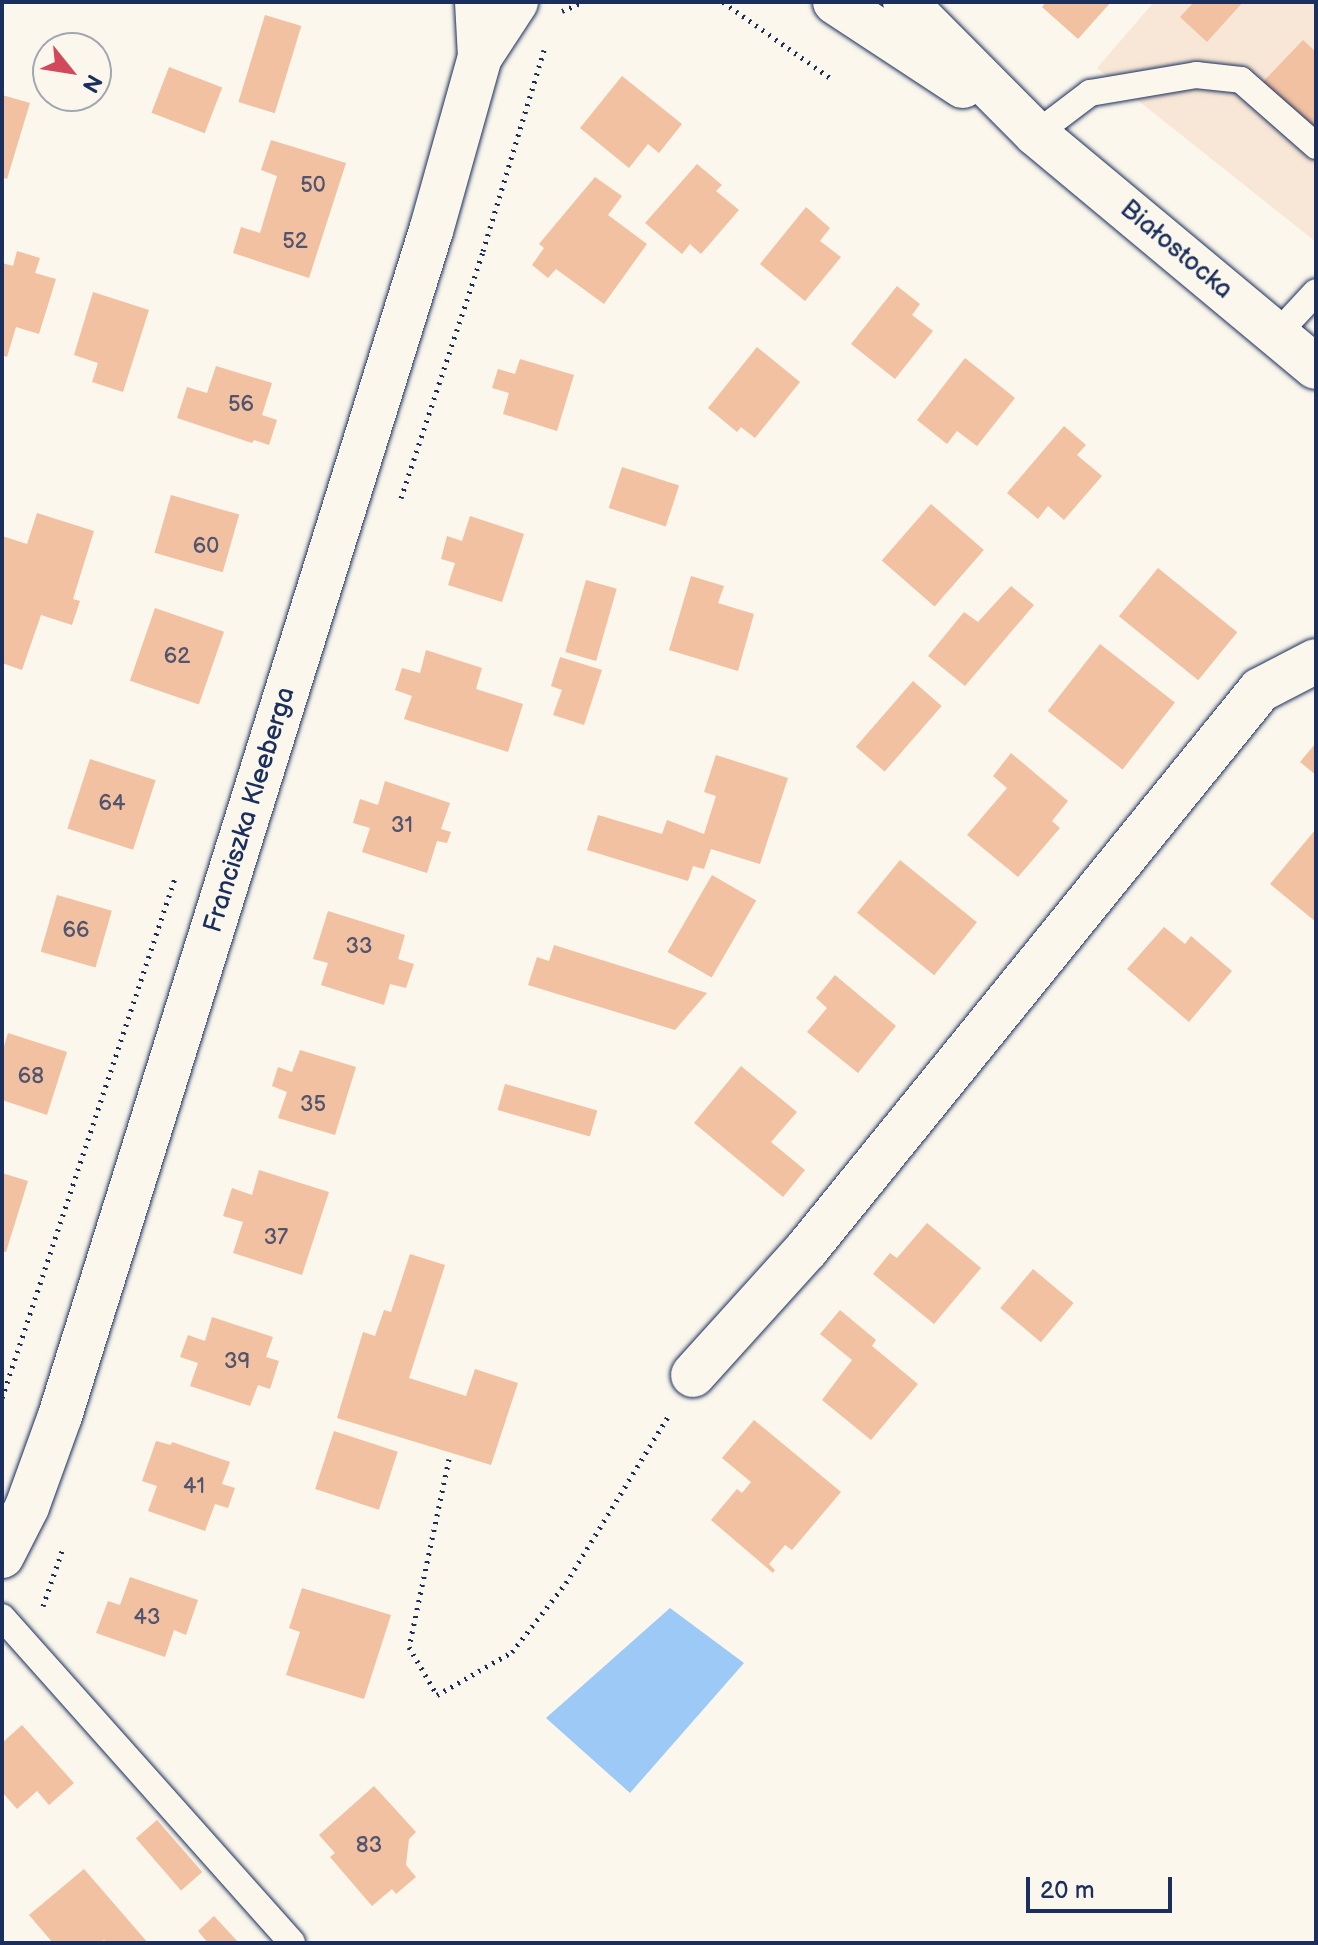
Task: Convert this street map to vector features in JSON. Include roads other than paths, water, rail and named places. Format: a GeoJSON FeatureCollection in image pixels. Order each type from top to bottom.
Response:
{"type":"FeatureCollection","features":[{"type":"Feature","properties":{"kind":"street","name":"Franciszka Kleeberga"},"geometry":{"type":"LineString","coordinates":[[2,1556],[27,1507],[60,1416],[431,231],[480,57],[477,2]]}},
{"type":"Feature","properties":{"kind":"street","name":"Białostocka"},"geometry":{"type":"LineString","coordinates":[[835,2],[1036,134]]}},
{"type":"Feature","properties":{"kind":"street","name":"Białostocka"},"geometry":{"type":"LineString","coordinates":[[905,2],[1036,134],[1316,367]]}},
{"type":"Feature","properties":{"kind":"street","name":"Franciszka Kleeberga"},"geometry":{"type":"LineString","coordinates":[[480,57],[536,8]]}},
{"type":"Feature","properties":{"kind":"street"},"geometry":{"type":"LineString","coordinates":[[693,1375],[806,1250],[1260,690],[1316,661]]}},
{"type":"Feature","properties":{"kind":"lane"},"geometry":{"type":"LineString","coordinates":[[1036,134],[1090,93],[1196,75],[1241,80],[1316,146]]}},
{"type":"Feature","properties":{"kind":"lane"},"geometry":{"type":"LineString","coordinates":[[1277,334],[1316,292]]}},
{"type":"Feature","properties":{"kind":"lane"},"geometry":{"type":"LineString","coordinates":[[2,1617],[292,1943]]}},
{"type":"Feature","properties":{"kind":"water"},"geometry":{"type":"Polygon","coordinates":[[[670,1608],[744,1663],[630,1793],[546,1718],[670,1608]]]}}]}
